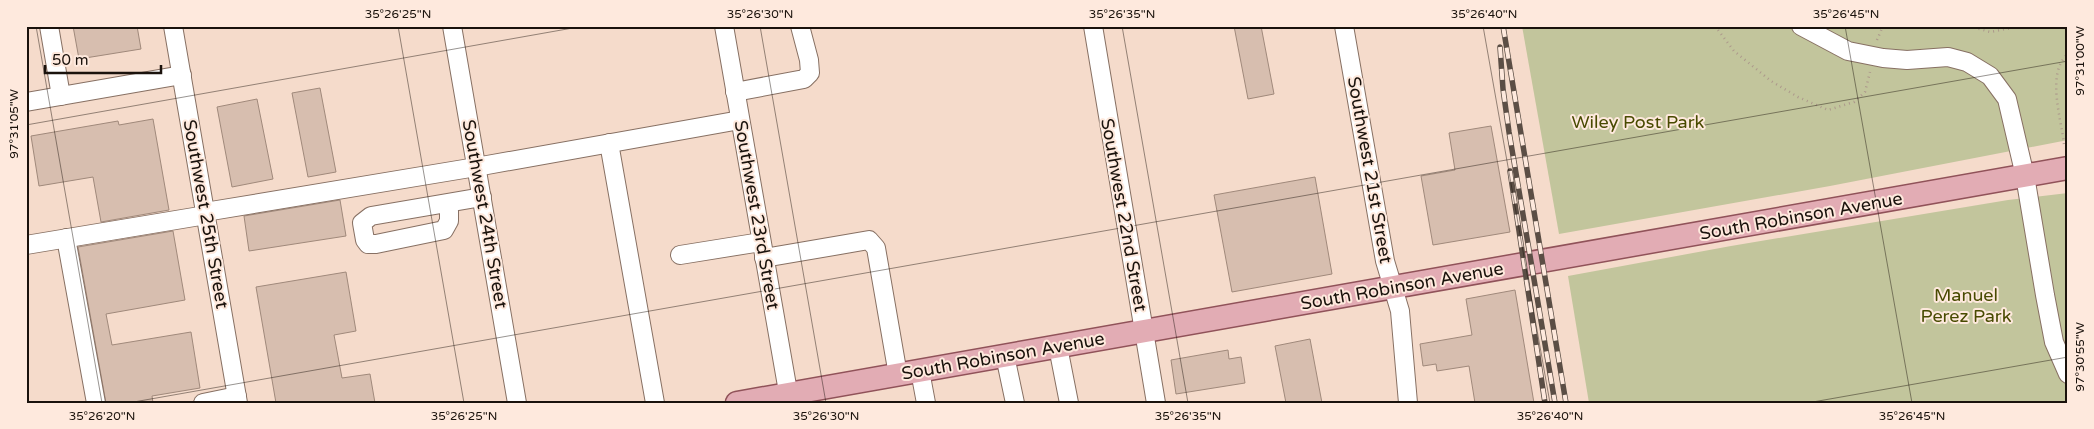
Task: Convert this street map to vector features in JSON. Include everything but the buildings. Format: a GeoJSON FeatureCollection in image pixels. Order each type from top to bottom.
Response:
{"type":"FeatureCollection","features":[{"type":"Feature","properties":{"kind":"main road","name":"South Robinson Avenue"},"geometry":{"type":"LineString","coordinates":[[737,403],[789,398],[909,373],[2068,168]]}},
{"type":"Feature","properties":{"kind":"street"},"geometry":{"type":"LineString","coordinates":[[49,26],[61,96]]}},
{"type":"Feature","properties":{"kind":"street","name":"Southwest 25th Street"},"geometry":{"type":"LineString","coordinates":[[173,26],[238,400]]}},
{"type":"Feature","properties":{"kind":"street","name":"Southwest 24th Street"},"geometry":{"type":"LineString","coordinates":[[453,26],[517,403]]}},
{"type":"Feature","properties":{"kind":"street","name":"Southwest 23rd Street"},"geometry":{"type":"LineString","coordinates":[[724,26],[789,398]]}},
{"type":"Feature","properties":{"kind":"street"},"geometry":{"type":"LineString","coordinates":[[735,92],[804,80],[810,73],[809,60],[800,26]]}},
{"type":"Feature","properties":{"kind":"street","name":"Southwest 22nd Street"},"geometry":{"type":"LineString","coordinates":[[1093,26],[1156,403]]}},
{"type":"Feature","properties":{"kind":"street","name":"Southwest 21st Street"},"geometry":{"type":"LineString","coordinates":[[1344,26],[1385,261],[1400,311],[1408,403]]}},
{"type":"Feature","properties":{"kind":"street"},"geometry":{"type":"LineString","coordinates":[[1801,26],[1848,51],[1872,57],[1907,60],[1948,57],[1967,62],[1990,76],[2007,99],[2025,176],[2054,342],[2068,374]]}},
{"type":"Feature","properties":{"kind":"street"},"geometry":{"type":"LineString","coordinates":[[26,102],[182,75]]}},
{"type":"Feature","properties":{"kind":"street"},"geometry":{"type":"LineString","coordinates":[[26,245],[740,120]]}},
{"type":"Feature","properties":{"kind":"street"},"geometry":{"type":"LineString","coordinates":[[609,143],[655,403]]}},
{"type":"Feature","properties":{"kind":"street"},"geometry":{"type":"LineString","coordinates":[[449,203],[449,221],[444,230],[376,244],[368,244],[365,240],[362,223],[371,216],[482,197]]}},
{"type":"Feature","properties":{"kind":"street"},"geometry":{"type":"LineString","coordinates":[[66,238],[96,403]]}},
{"type":"Feature","properties":{"kind":"street"},"geometry":{"type":"LineString","coordinates":[[680,255],[763,250],[869,240],[876,248],[909,373],[926,403]]}},
{"type":"Feature","properties":{"kind":"street"},"geometry":{"type":"LineString","coordinates":[[1058,347],[1070,403]]}},
{"type":"Feature","properties":{"kind":"street"},"geometry":{"type":"LineString","coordinates":[[1005,356],[1015,403]]}},
{"type":"Feature","properties":{"kind":"street"},"geometry":{"type":"LineString","coordinates":[[203,403],[238,400]]}},
{"type":"Feature","properties":{"kind":"path"},"geometry":{"type":"LineString","coordinates":[[1715,26],[1734,50],[1771,82],[1798,98],[1828,110],[1854,102],[1865,92],[1874,46],[1884,26]]}},
{"type":"Feature","properties":{"kind":"path"},"geometry":{"type":"LineString","coordinates":[[1969,26],[1990,32],[2022,26]]}},
{"type":"Feature","properties":{"kind":"path"},"geometry":{"type":"LineString","coordinates":[[2064,144],[2055,81],[2058,67],[2068,54]]}},
{"type":"Feature","properties":{"kind":"green space","name":"Wiley Post Park"},"geometry":{"type":"Polygon","coordinates":[[[1522,26],[2068,26],[2068,140],[1830,186],[1559,234],[1522,26]]]}},
{"type":"Feature","properties":{"kind":"green space","name":"Manuel Perez Park"},"geometry":{"type":"Polygon","coordinates":[[[2068,193],[2068,403],[1589,403],[1568,276],[1731,246],[2008,200],[2068,193]]]}},
{"type":"Feature","properties":{"kind":"railway"},"geometry":{"type":"LineString","coordinates":[[1503,26],[1566,403]]}},
{"type":"Feature","properties":{"kind":"railway"},"geometry":{"type":"LineString","coordinates":[[1500,47],[1509,132],[1555,403]]}},
{"type":"Feature","properties":{"kind":"railway"},"geometry":{"type":"LineString","coordinates":[[1510,171],[1545,403]]}}]}
